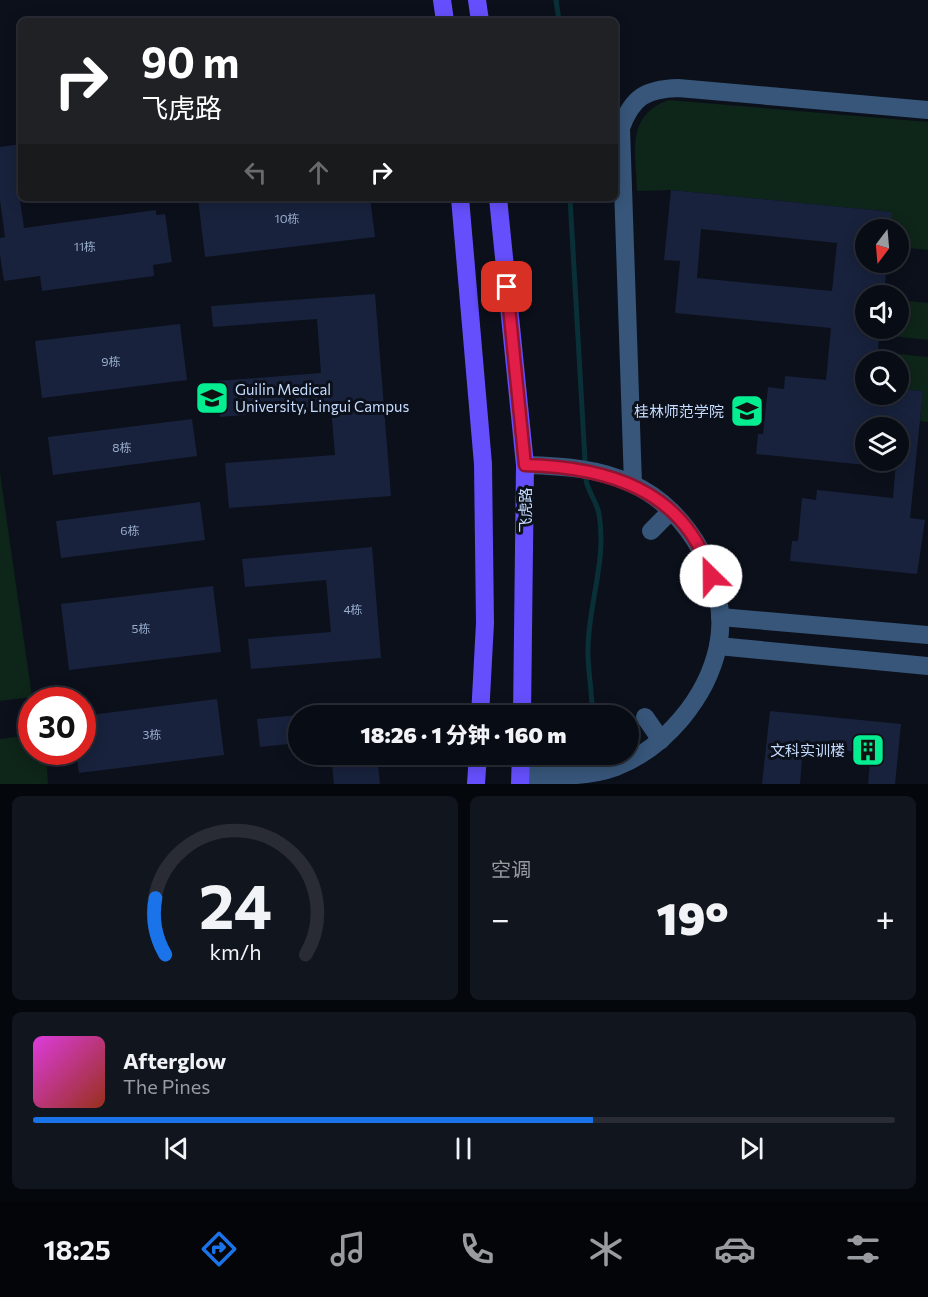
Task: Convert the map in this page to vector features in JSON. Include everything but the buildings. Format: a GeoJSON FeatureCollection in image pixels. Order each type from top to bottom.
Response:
{"type":"FeatureCollection","features":[{"type":"Feature","properties":{"kind":"main road"},"geometry":{"type":"LineString","coordinates":[[442,0],[445,18]]}},
{"type":"Feature","properties":{"kind":"main road"},"geometry":{"type":"LineString","coordinates":[[477,0],[480,18]]}},
{"type":"Feature","properties":{"kind":"main road"},"geometry":{"type":"LineString","coordinates":[[460,201],[483,464],[484,623],[480,705]]}},
{"type":"Feature","properties":{"kind":"main road","name":"飞虎路"},"geometry":{"type":"LineString","coordinates":[[498,201],[525,465],[522,705]]}},
{"type":"Feature","properties":{"kind":"main road"},"geometry":{"type":"LineString","coordinates":[[476,784],[477,765]]}},
{"type":"Feature","properties":{"kind":"main road"},"geometry":{"type":"LineString","coordinates":[[520,780],[521,765]]}},
{"type":"Feature","properties":{"kind":"street"},"geometry":{"type":"LineString","coordinates":[[633,484],[621,128],[632,106],[650,91],[678,88],[928,110]]}},
{"type":"Feature","properties":{"kind":"street"},"geometry":{"type":"LineString","coordinates":[[520,780],[585,774],[614,767],[639,756],[661,740],[681,719],[710,671],[718,646],[720,617],[706,560],[688,529],[670,511],[633,484],[598,472],[525,465]]}},
{"type":"Feature","properties":{"kind":"street"},"geometry":{"type":"LineString","coordinates":[[651,531],[670,511]]}},
{"type":"Feature","properties":{"kind":"street"},"geometry":{"type":"LineString","coordinates":[[720,617],[928,635]]}},
{"type":"Feature","properties":{"kind":"street"},"geometry":{"type":"LineString","coordinates":[[718,646],[928,666]]}},
{"type":"Feature","properties":{"kind":"street"},"geometry":{"type":"LineString","coordinates":[[645,717],[661,740]]}},
{"type":"Feature","properties":{"kind":"green space"},"geometry":{"type":"Polygon","coordinates":[[[669,100],[928,122],[928,250],[909,248],[909,219],[891,219],[891,212],[671,190],[637,191],[636,137],[645,115],[669,100]]]}},
{"type":"Feature","properties":{"kind":"green space"},"geometry":{"type":"Polygon","coordinates":[[[909,301],[928,303],[928,340],[909,338],[909,301]]]}},
{"type":"Feature","properties":{"kind":"green space"},"geometry":{"type":"Polygon","coordinates":[[[909,355],[928,357],[928,422],[920,421],[923,391],[909,390],[909,355]]]}},
{"type":"Feature","properties":{"kind":"green space"},"geometry":{"type":"Polygon","coordinates":[[[0,473],[31,687],[18,687],[18,699],[0,701],[0,473]]]}},
{"type":"Feature","properties":{"kind":"green space"},"geometry":{"type":"Polygon","coordinates":[[[18,737],[18,765],[47,765],[48,784],[0,784],[0,739],[18,737]]]}},
{"type":"Feature","properties":{"kind":"waterway"},"geometry":{"type":"LineString","coordinates":[[556,0],[559,18]]}},
{"type":"Feature","properties":{"kind":"waterway"},"geometry":{"type":"LineString","coordinates":[[570,201],[585,460]]}},
{"type":"Feature","properties":{"kind":"waterway"},"geometry":{"type":"LineString","coordinates":[[586,480],[598,510],[601,531],[588,647],[592,705]]}},
{"type":"Feature","properties":{"kind":"place","name":"Guilin Medical University, Lingui Campus"},"geometry":{"type":"Point","coordinates":[212,398]}},
{"type":"Feature","properties":{"kind":"place","name":"桂林师范学院"},"geometry":{"type":"Point","coordinates":[747,411]}},
{"type":"Feature","properties":{"kind":"place","name":"文科实训楼"},"geometry":{"type":"Point","coordinates":[868,750]}},
{"type":"Feature","properties":{"kind":"route"},"geometry":{"type":"LineString","coordinates":[[507,287],[525,465],[558,466],[598,472],[633,484],[662,502],[688,529],[706,560],[711,576]]}}]}
